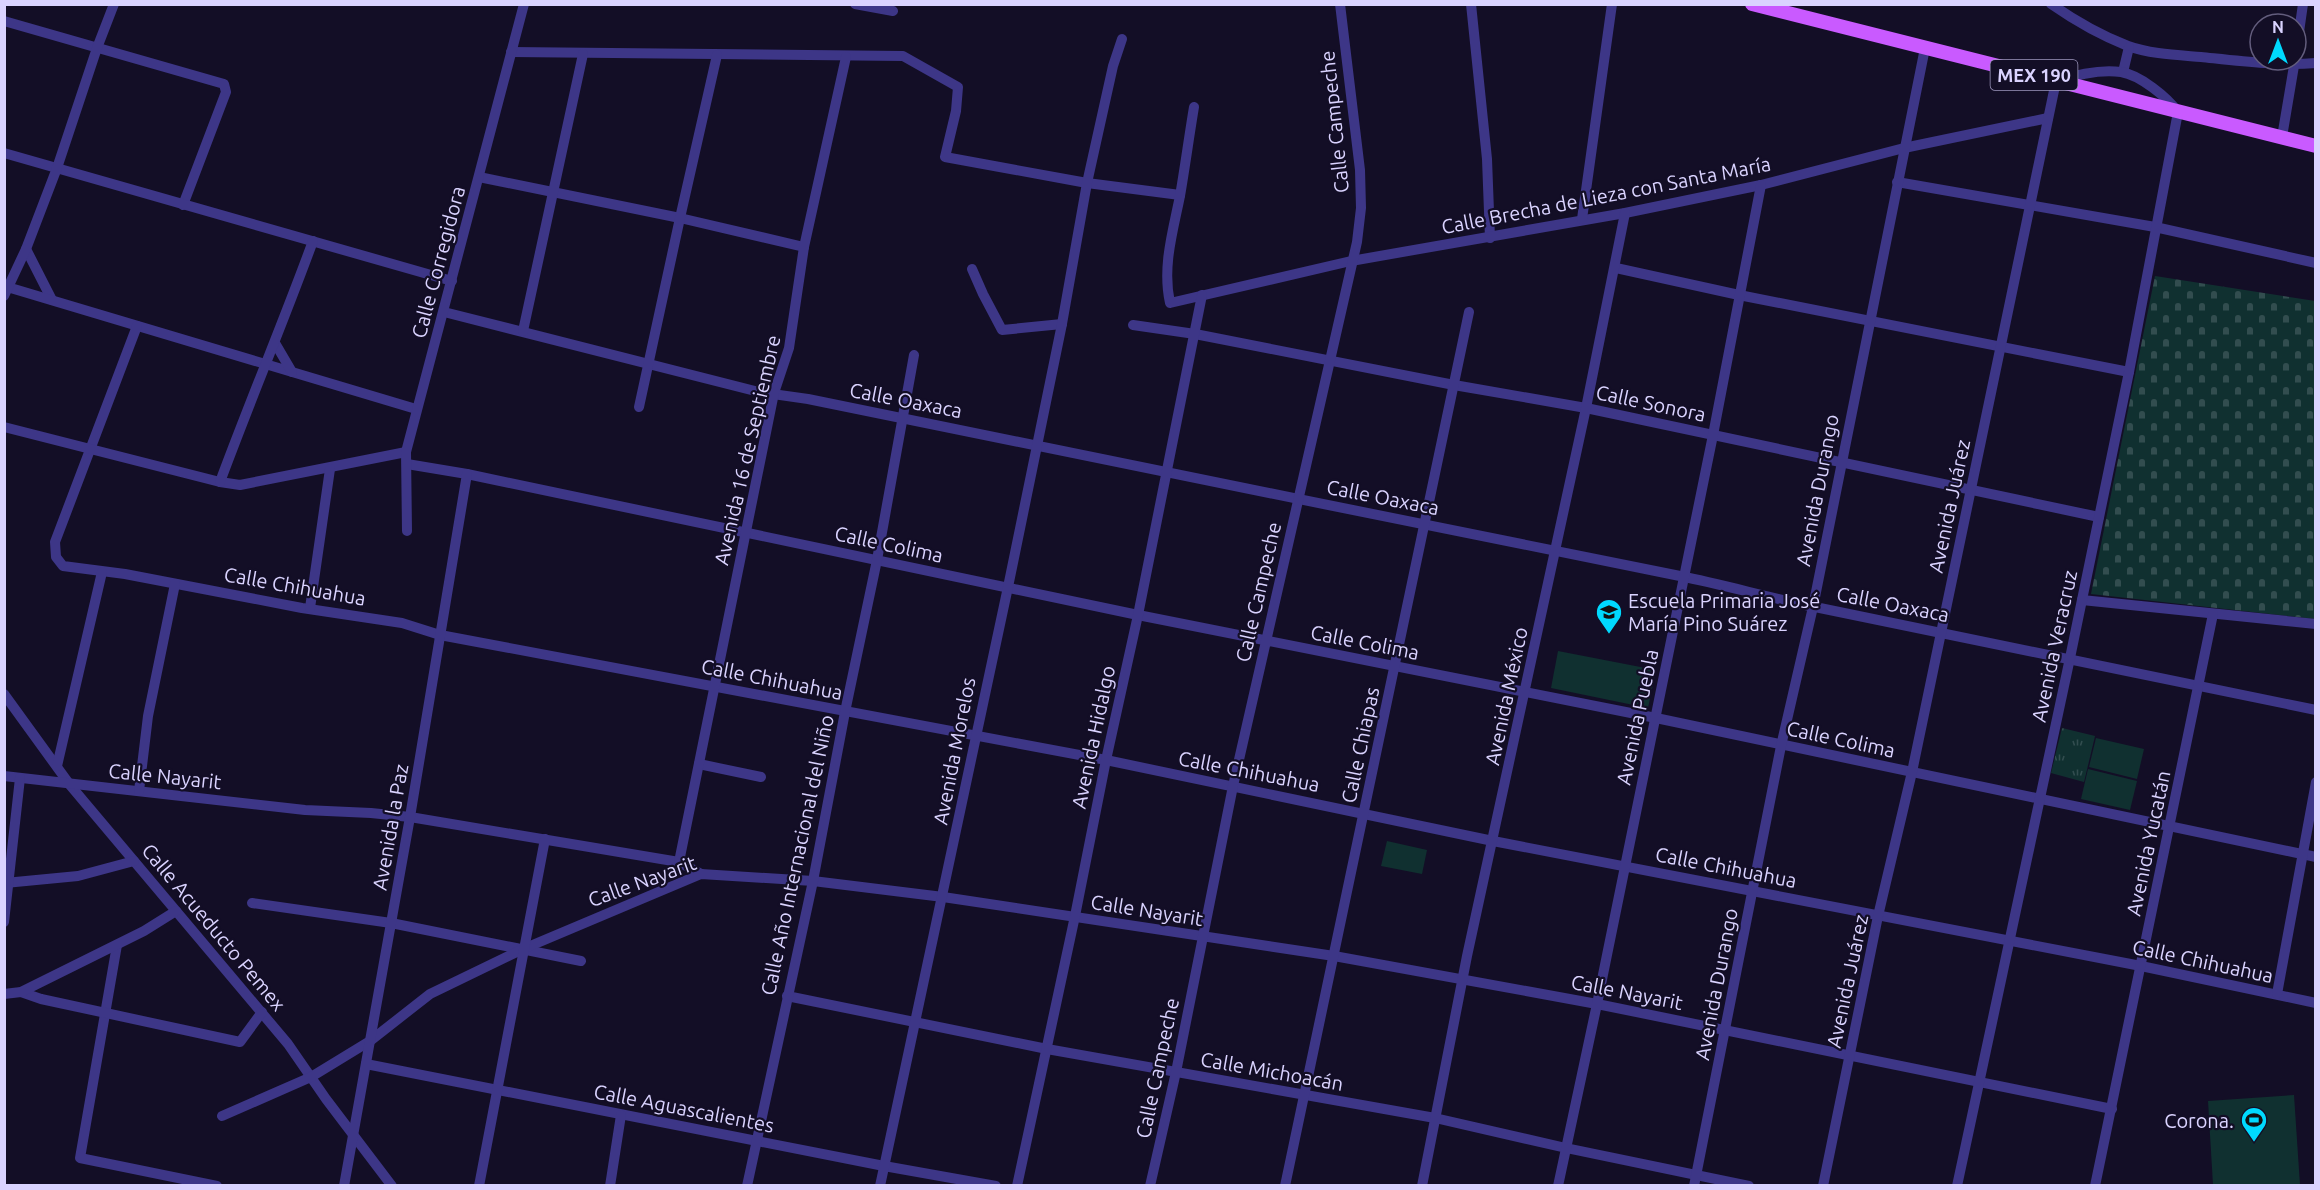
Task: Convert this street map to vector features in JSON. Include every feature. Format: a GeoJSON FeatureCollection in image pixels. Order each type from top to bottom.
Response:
{"type":"FeatureCollection","features":[{"type":"Feature","properties":{"kind":"main road","name":"MEX 190"},"geometry":{"type":"LineString","coordinates":[[1752,4],[1799,10],[1925,48],[2316,146]]}},
{"type":"Feature","properties":{"kind":"street"},"geometry":{"type":"LineString","coordinates":[[114,4],[57,168],[26,249],[6,290],[52,300],[416,409]]}},
{"type":"Feature","properties":{"kind":"street","name":"Calle Corregidora"},"geometry":{"type":"LineString","coordinates":[[407,531],[406,452],[524,4]]}},
{"type":"Feature","properties":{"kind":"street"},"geometry":{"type":"LineString","coordinates":[[855,4],[892,10]]}},
{"type":"Feature","properties":{"kind":"street","name":"Calle Campeche"},"geometry":{"type":"LineString","coordinates":[[1149,1185],[1176,1072],[1233,786],[1356,242],[1360,208],[1360,170],[1340,4]]}},
{"type":"Feature","properties":{"kind":"street"},"geometry":{"type":"LineString","coordinates":[[1471,4],[1487,148],[1490,238]]}},
{"type":"Feature","properties":{"kind":"street"},"geometry":{"type":"LineString","coordinates":[[1582,219],[1612,4]]}},
{"type":"Feature","properties":{"kind":"street"},"geometry":{"type":"LineString","coordinates":[[2051,4],[2067,15],[2129,46],[2173,55],[2248,57]]}},
{"type":"Feature","properties":{"kind":"street"},"geometry":{"type":"LineString","coordinates":[[4,21],[224,84],[226,92],[183,204]]}},
{"type":"Feature","properties":{"kind":"street","name":"Avenida Morelos"},"geometry":{"type":"LineString","coordinates":[[880,1185],[1008,587],[1062,324],[1088,183],[1113,66],[1122,39]]}},
{"type":"Feature","properties":{"kind":"street"},"geometry":{"type":"LineString","coordinates":[[2123,72],[2129,46]]}},
{"type":"Feature","properties":{"kind":"street","name":"Avenida Durango"},"geometry":{"type":"LineString","coordinates":[[1695,1180],[1781,746],[1813,607],[1925,48]]}},
{"type":"Feature","properties":{"kind":"street"},"geometry":{"type":"LineString","coordinates":[[512,52],[903,56],[958,87],[957,111],[945,157],[1088,183],[1180,195],[1194,107]]}},
{"type":"Feature","properties":{"kind":"street"},"geometry":{"type":"LineString","coordinates":[[522,331],[583,54]]}},
{"type":"Feature","properties":{"kind":"street"},"geometry":{"type":"LineString","coordinates":[[639,407],[717,55]]}},
{"type":"Feature","properties":{"kind":"street","name":"Avenida 16 de Septiembre"},"geometry":{"type":"LineString","coordinates":[[679,862],[774,393],[789,348],[804,247],[846,57]]}},
{"type":"Feature","properties":{"kind":"street"},"geometry":{"type":"LineString","coordinates":[[2056,81],[2104,72],[2123,72],[2154,89],[2178,112]]}},
{"type":"Feature","properties":{"kind":"street"},"geometry":{"type":"LineString","coordinates":[[2282,137],[2293,72]]}},
{"type":"Feature","properties":{"kind":"street","name":"Avenida Juárez"},"geometry":{"type":"LineString","coordinates":[[1823,1185],[1878,915],[1912,772],[2056,81]]}},
{"type":"Feature","properties":{"kind":"street","name":"Avenida Veracruz"},"geometry":{"type":"LineString","coordinates":[[1957,1185],[2041,799],[2129,372],[2178,112]]}},
{"type":"Feature","properties":{"kind":"street","name":"Calle Brecha de Lieza con Santa María"},"geometry":{"type":"LineString","coordinates":[[1180,195],[1170,238],[1166,286],[1170,303],[1351,261],[1625,213],[1761,185],[1904,148],[2048,118]]}},
{"type":"Feature","properties":{"kind":"street"},"geometry":{"type":"LineString","coordinates":[[4,153],[452,281]]}},
{"type":"Feature","properties":{"kind":"street"},"geometry":{"type":"LineString","coordinates":[[479,177],[680,218],[804,247]]}},
{"type":"Feature","properties":{"kind":"street"},"geometry":{"type":"LineString","coordinates":[[1897,182],[2155,227],[2316,263]]}},
{"type":"Feature","properties":{"kind":"street","name":"Avenida Puebla"},"geometry":{"type":"LineString","coordinates":[[1558,1185],[1656,718],[1761,185]]}},
{"type":"Feature","properties":{"kind":"street","name":"Avenida México"},"geometry":{"type":"LineString","coordinates":[[1422,1185],[1616,268],[1625,213]]}},
{"type":"Feature","properties":{"kind":"street"},"geometry":{"type":"LineString","coordinates":[[220,482],[264,363],[275,343],[313,242]]}},
{"type":"Feature","properties":{"kind":"street"},"geometry":{"type":"LineString","coordinates":[[26,249],[52,300]]}},
{"type":"Feature","properties":{"kind":"street"},"geometry":{"type":"LineString","coordinates":[[1616,268],[1739,295],[2129,372]]}},
{"type":"Feature","properties":{"kind":"street"},"geometry":{"type":"LineString","coordinates":[[972,269],[982,294],[1002,330],[1062,324]]}},
{"type":"Feature","properties":{"kind":"street","name":"Avenida Hidalgo"},"geometry":{"type":"LineString","coordinates":[[1017,1185],[1138,615],[1202,295]]}},
{"type":"Feature","properties":{"kind":"street","name":"Calle Oaxaca"},"geometry":{"type":"LineString","coordinates":[[444,312],[759,392],[1037,444],[2316,710]]}},
{"type":"Feature","properties":{"kind":"street","name":"Calle Chiapas"},"geometry":{"type":"LineString","coordinates":[[1285,1185],[1469,312]]}},
{"type":"Feature","properties":{"kind":"street","name":"Calle Sonora"},"geometry":{"type":"LineString","coordinates":[[1133,325],[1194,334],[1454,385],[1586,408],[2099,517]]}},
{"type":"Feature","properties":{"kind":"street"},"geometry":{"type":"LineString","coordinates":[[90,449],[137,326]]}},
{"type":"Feature","properties":{"kind":"street"},"geometry":{"type":"LineString","coordinates":[[275,343],[292,372]]}},
{"type":"Feature","properties":{"kind":"street","name":"Calle Año Internacional del Niño"},"geometry":{"type":"LineString","coordinates":[[747,1185],[813,881],[877,560],[914,355]]}},
{"type":"Feature","properties":{"kind":"street"},"geometry":{"type":"LineString","coordinates":[[4,428],[240,485],[330,469],[406,452]]}},
{"type":"Feature","properties":{"kind":"street","name":"Calle Chihuahua"},"geometry":{"type":"LineString","coordinates":[[90,449],[56,542],[56,557],[63,566],[125,574],[402,623],[440,635],[1106,760],[1364,812],[1493,841],[2141,966],[2316,1003]]}},
{"type":"Feature","properties":{"kind":"street","name":"Calle Colima"},"geometry":{"type":"LineString","coordinates":[[407,464],[467,474],[746,531],[1138,615],[1656,718],[2169,828],[2316,857]]}},
{"type":"Feature","properties":{"kind":"street"},"geometry":{"type":"LineString","coordinates":[[310,608],[330,469]]}},
{"type":"Feature","properties":{"kind":"street","name":"Avenida la Paz"},"geometry":{"type":"LineString","coordinates":[[344,1185],[410,817],[467,474]]}},
{"type":"Feature","properties":{"kind":"street"},"geometry":{"type":"LineString","coordinates":[[57,766],[102,572]]}},
{"type":"Feature","properties":{"kind":"street"},"geometry":{"type":"LineString","coordinates":[[139,790],[148,716],[175,584]]}},
{"type":"Feature","properties":{"kind":"street"},"geometry":{"type":"LineString","coordinates":[[2082,600],[2316,624]]}},
{"type":"Feature","properties":{"kind":"street","name":"Avenida Yucatán"},"geometry":{"type":"LineString","coordinates":[[2095,1185],[2213,614]]}},
{"type":"Feature","properties":{"kind":"street","name":"Calle Acueducto Pemex"},"geometry":{"type":"LineString","coordinates":[[4,694],[70,785],[294,1052],[392,1185]]}},
{"type":"Feature","properties":{"kind":"street"},"geometry":{"type":"LineString","coordinates":[[699,764],[761,777]]}},
{"type":"Feature","properties":{"kind":"street","name":"Calle Nayarit"},"geometry":{"type":"LineString","coordinates":[[4,776],[305,810],[410,817],[679,862]]}},
{"type":"Feature","properties":{"kind":"street"},"geometry":{"type":"LineString","coordinates":[[4,922],[20,778]]}},
{"type":"Feature","properties":{"kind":"street"},"geometry":{"type":"LineString","coordinates":[[2277,994],[2316,782]]}},
{"type":"Feature","properties":{"kind":"street"},"geometry":{"type":"LineString","coordinates":[[479,1185],[545,839]]}},
{"type":"Feature","properties":{"kind":"street"},"geometry":{"type":"LineString","coordinates":[[7,882],[78,876],[134,861]]}},
{"type":"Feature","properties":{"kind":"street"},"geometry":{"type":"LineString","coordinates":[[679,862],[701,874]]}},
{"type":"Feature","properties":{"kind":"street","name":"Calle Nayarit"},"geometry":{"type":"LineString","coordinates":[[222,1116],[311,1077],[370,1041],[430,994],[523,949],[701,874],[813,881],[943,897],[1334,957],[1597,1004],[2112,1109]]}},
{"type":"Feature","properties":{"kind":"street"},"geometry":{"type":"LineString","coordinates":[[252,903],[391,923],[581,960]]}},
{"type":"Feature","properties":{"kind":"street"},"geometry":{"type":"LineString","coordinates":[[4,994],[21,992],[117,945],[177,911]]}},
{"type":"Feature","properties":{"kind":"street"},"geometry":{"type":"LineString","coordinates":[[117,945],[80,1158],[213,1185]]}},
{"type":"Feature","properties":{"kind":"street"},"geometry":{"type":"LineString","coordinates":[[21,992],[41,999],[240,1042],[261,1012]]}},
{"type":"Feature","properties":{"kind":"street","name":"Calle Michoacán"},"geometry":{"type":"LineString","coordinates":[[787,996],[914,1020],[1047,1049],[1435,1118],[1695,1180],[1749,1185]]}},
{"type":"Feature","properties":{"kind":"street","name":"Calle Aguascalientes"},"geometry":{"type":"LineString","coordinates":[[366,1065],[884,1166],[996,1185]]}},
{"type":"Feature","properties":{"kind":"street"},"geometry":{"type":"LineString","coordinates":[[610,1185],[621,1115]]}},
{"type":"Feature","properties":{"kind":"green space"},"geometry":{"type":"Polygon","coordinates":[[[2155,276],[2315,301],[2315,619],[2091,594],[2155,276]]]}},
{"type":"Feature","properties":{"kind":"green space"},"geometry":{"type":"Polygon","coordinates":[[[1558,651],[1656,670],[1648,708],[1551,688],[1558,651]]]}},
{"type":"Feature","properties":{"kind":"green space"},"geometry":{"type":"Polygon","coordinates":[[[2062,728],[2095,736],[2084,782],[2051,773],[2062,728]]]}},
{"type":"Feature","properties":{"kind":"green space"},"geometry":{"type":"Polygon","coordinates":[[[2096,738],[2144,749],[2137,779],[2089,767],[2096,738]]]}},
{"type":"Feature","properties":{"kind":"green space"},"geometry":{"type":"Polygon","coordinates":[[[2088,769],[2137,781],[2130,810],[2081,799],[2088,769]]]}},
{"type":"Feature","properties":{"kind":"green space"},"geometry":{"type":"Polygon","coordinates":[[[1387,841],[1427,850],[1422,874],[1381,866],[1387,841]]]}},
{"type":"Feature","properties":{"kind":"green space","name":"Corona."},"geometry":{"type":"Polygon","coordinates":[[[2294,1095],[2300,1185],[2213,1185],[2208,1101],[2294,1095]]]}},
{"type":"Feature","properties":{"kind":"place","name":"Escuela Primaria José María Pino Suárez"},"geometry":{"type":"Point","coordinates":[1609,635]}},
{"type":"Feature","properties":{"kind":"place","name":"Corona."},"geometry":{"type":"Point","coordinates":[2254,1143]}}]}
